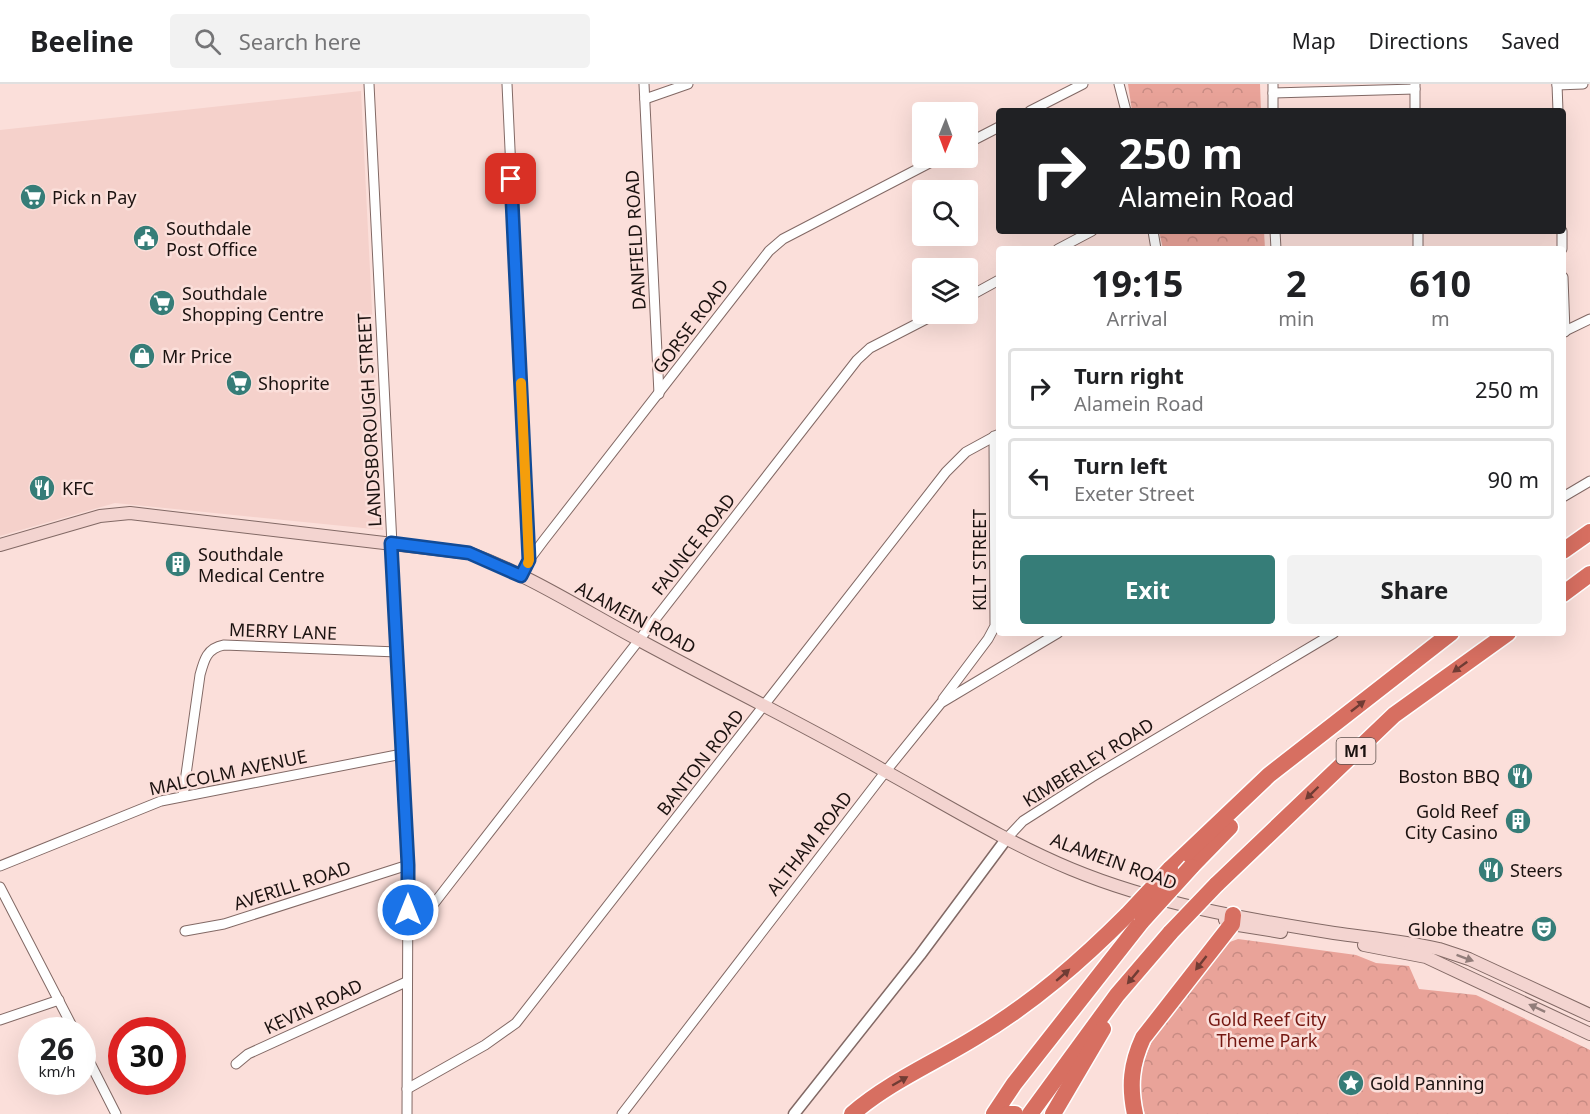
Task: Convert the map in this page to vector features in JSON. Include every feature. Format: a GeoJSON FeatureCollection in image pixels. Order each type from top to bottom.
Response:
{"type":"FeatureCollection","features":[{"type":"Feature","properties":{"kind":"highway"},"geometry":{"type":"LineString","coordinates":[[1566,549],[1590,532]]}},
{"type":"Feature","properties":{"kind":"highway"},"geometry":{"type":"LineString","coordinates":[[1566,592],[1590,574]]}},
{"type":"Feature","properties":{"kind":"highway","name":"M1"},"geometry":{"type":"LineString","coordinates":[[994,1114],[1135,918],[1191,867],[1312,743],[1447,636]]}},
{"type":"Feature","properties":{"kind":"highway","name":"M1"},"geometry":{"type":"LineString","coordinates":[[1030,1114],[1117,995],[1171,932],[1216,885],[1394,715],[1504,636]]}},
{"type":"Feature","properties":{"kind":"highway"},"geometry":{"type":"LineString","coordinates":[[852,1114],[892,1085],[976,1038],[1019,1010],[1135,918],[1170,870],[1269,775],[1312,743]]}},
{"type":"Feature","properties":{"kind":"highway"},"geometry":{"type":"LineString","coordinates":[[1135,1114],[1131,1093],[1131,1072],[1143,1038],[1233,919]]}},
{"type":"Feature","properties":{"kind":"highway"},"geometry":{"type":"LineString","coordinates":[[1053,1114],[1102,1032],[1117,995]]}},
{"type":"Feature","properties":{"kind":"highway"},"geometry":{"type":"LineString","coordinates":[[1008,1114],[1016,1114]]}},
{"type":"Feature","properties":{"kind":"main road","name":"ALAMEIN ROAD"},"geometry":{"type":"LineString","coordinates":[[0,545],[100,516],[130,513],[469,553],[521,576],[765,705],[1007,838],[1071,869],[1144,894],[1233,919]]}},
{"type":"Feature","properties":{"kind":"main road"},"geometry":{"type":"LineString","coordinates":[[1233,919],[1439,949],[1469,959],[1590,1015]]}},
{"type":"Feature","properties":{"kind":"main road"},"geometry":{"type":"LineString","coordinates":[[1233,919],[1426,957],[1590,1034]]}},
{"type":"Feature","properties":{"kind":"street","name":"LANDSBOROUGH STREET"},"geometry":{"type":"LineString","coordinates":[[369,84],[408,865],[407,1114]]}},
{"type":"Feature","properties":{"kind":"street"},"geometry":{"type":"LineString","coordinates":[[507,84],[529,560]]}},
{"type":"Feature","properties":{"kind":"street","name":"DANFIELD ROAD"},"geometry":{"type":"LineString","coordinates":[[644,84],[659,394]]}},
{"type":"Feature","properties":{"kind":"street"},"geometry":{"type":"LineString","coordinates":[[645,99],[688,84]]}},
{"type":"Feature","properties":{"kind":"street"},"geometry":{"type":"LineString","coordinates":[[1036,108],[1083,84]]}},
{"type":"Feature","properties":{"kind":"street"},"geometry":{"type":"LineString","coordinates":[[1119,84],[1125,108]]}},
{"type":"Feature","properties":{"kind":"street"},"geometry":{"type":"LineString","coordinates":[[1558,108],[1557,84],[1583,84]]}},
{"type":"Feature","properties":{"kind":"street"},"geometry":{"type":"LineString","coordinates":[[1273,108],[1273,89],[1415,86],[1415,108]]}},
{"type":"Feature","properties":{"kind":"street"},"geometry":{"type":"LineString","coordinates":[[978,138],[996,129]]}},
{"type":"Feature","properties":{"kind":"street","name":"GORSE ROAD"},"geometry":{"type":"LineString","coordinates":[[521,576],[529,560],[759,262],[775,245],[920,168]]}},
{"type":"Feature","properties":{"kind":"street"},"geometry":{"type":"LineString","coordinates":[[1064,246],[1086,234]]}},
{"type":"Feature","properties":{"kind":"street"},"geometry":{"type":"LineString","coordinates":[[978,292],[996,282]]}},
{"type":"Feature","properties":{"kind":"street"},"geometry":{"type":"LineString","coordinates":[[1566,331],[1590,319]]}},
{"type":"Feature","properties":{"kind":"street","name":"FAUNCE ROAD"},"geometry":{"type":"LineString","coordinates":[[408,933],[434,903],[857,360],[870,348],[917,324]]}},
{"type":"Feature","properties":{"kind":"street","name":"BANTON ROAD"},"geometry":{"type":"LineString","coordinates":[[407,1089],[485,1045],[516,1023],[946,472],[966,452],[996,436]]}},
{"type":"Feature","properties":{"kind":"street"},"geometry":{"type":"LineString","coordinates":[[1566,495],[1590,481]]}},
{"type":"Feature","properties":{"kind":"street","name":"KILT STREET"},"geometry":{"type":"LineString","coordinates":[[941,703],[988,639],[994,626],[996,499]]}},
{"type":"Feature","properties":{"kind":"street","name":"ALTHAM ROAD"},"geometry":{"type":"LineString","coordinates":[[622,1114],[941,703],[1053,636]]}},
{"type":"Feature","properties":{"kind":"street","name":"KIMBERLEY ROAD"},"geometry":{"type":"LineString","coordinates":[[794,1114],[920,955],[1007,838],[1023,821],[1092,777],[1329,636]]}},
{"type":"Feature","properties":{"kind":"street","name":"MERRY LANE"},"geometry":{"type":"LineString","coordinates":[[183,796],[200,675],[205,658],[212,650],[224,645],[397,652]]}},
{"type":"Feature","properties":{"kind":"street","name":"MALCOLM AVENUE"},"geometry":{"type":"LineString","coordinates":[[0,866],[128,813],[183,796],[402,754]]}},
{"type":"Feature","properties":{"kind":"street","name":"AVERILL ROAD"},"geometry":{"type":"LineString","coordinates":[[185,931],[235,921],[408,865]]}},
{"type":"Feature","properties":{"kind":"street"},"geometry":{"type":"LineString","coordinates":[[0,887],[67,1017]]}},
{"type":"Feature","properties":{"kind":"street","name":"KEVIN ROAD"},"geometry":{"type":"LineString","coordinates":[[236,1064],[248,1054],[406,982]]}},
{"type":"Feature","properties":{"kind":"street"},"geometry":{"type":"LineString","coordinates":[[0,1020],[58,1000]]}},
{"type":"Feature","properties":{"kind":"street"},"geometry":{"type":"LineString","coordinates":[[96,1075],[116,1114]]}},
{"type":"Feature","properties":{"kind":"shaded area","name":"Southdale Shopping Centre"},"geometry":{"type":"Polygon","coordinates":[[[361,91],[383,530],[115,503],[0,536],[0,130],[361,91]]]}},
{"type":"Feature","properties":{"kind":"green space"},"geometry":{"type":"Polygon","coordinates":[[[1128,84],[1260,84],[1261,108],[1132,108],[1128,84]]]}},
{"type":"Feature","properties":{"kind":"green space"},"geometry":{"type":"Polygon","coordinates":[[[1160,234],[1264,234],[1265,246],[1162,246],[1160,234]]]}},
{"type":"Feature","properties":{"kind":"green space","name":"Gold Reef City Theme Park"},"geometry":{"type":"Polygon","coordinates":[[[1238,939],[1356,955],[1376,963],[1409,966],[1419,989],[1476,995],[1590,1050],[1590,1114],[1145,1114],[1140,1081],[1144,1060],[1158,1030],[1227,943],[1238,939]]]}},
{"type":"Feature","properties":{"kind":"slow traffic"},"geometry":{"type":"LineString","coordinates":[[521,383],[528,563]]}},
{"type":"Feature","properties":{"kind":"place","name":"Pick n Pay"},"geometry":{"type":"Point","coordinates":[33,197]}},
{"type":"Feature","properties":{"kind":"place","name":"Southdale Post Office"},"geometry":{"type":"Point","coordinates":[146,238]}},
{"type":"Feature","properties":{"kind":"place","name":"Southdale Shopping Centre"},"geometry":{"type":"Point","coordinates":[162,303]}},
{"type":"Feature","properties":{"kind":"place","name":"Mr Price"},"geometry":{"type":"Point","coordinates":[142,356]}},
{"type":"Feature","properties":{"kind":"place","name":"Shoprite"},"geometry":{"type":"Point","coordinates":[239,383]}},
{"type":"Feature","properties":{"kind":"place","name":"KFC"},"geometry":{"type":"Point","coordinates":[42,488]}},
{"type":"Feature","properties":{"kind":"place","name":"Southdale Medical Centre"},"geometry":{"type":"Point","coordinates":[178,564]}},
{"type":"Feature","properties":{"kind":"place","name":"Boston BBQ"},"geometry":{"type":"Point","coordinates":[1520,776]}},
{"type":"Feature","properties":{"kind":"place","name":"Gold Reef City Casino"},"geometry":{"type":"Point","coordinates":[1518,821]}},
{"type":"Feature","properties":{"kind":"place","name":"Steers"},"geometry":{"type":"Point","coordinates":[1491,870]}},
{"type":"Feature","properties":{"kind":"place","name":"Globe theatre"},"geometry":{"type":"Point","coordinates":[1544,929]}},
{"type":"Feature","properties":{"kind":"place","name":"Gold Panning"},"geometry":{"type":"Point","coordinates":[1351,1083]}},
{"type":"Feature","properties":{"kind":"route"},"geometry":{"type":"LineString","coordinates":[[408,910],[408,865],[391,543],[469,553],[485,558],[521,576],[529,560],[511,179]]}}]}
